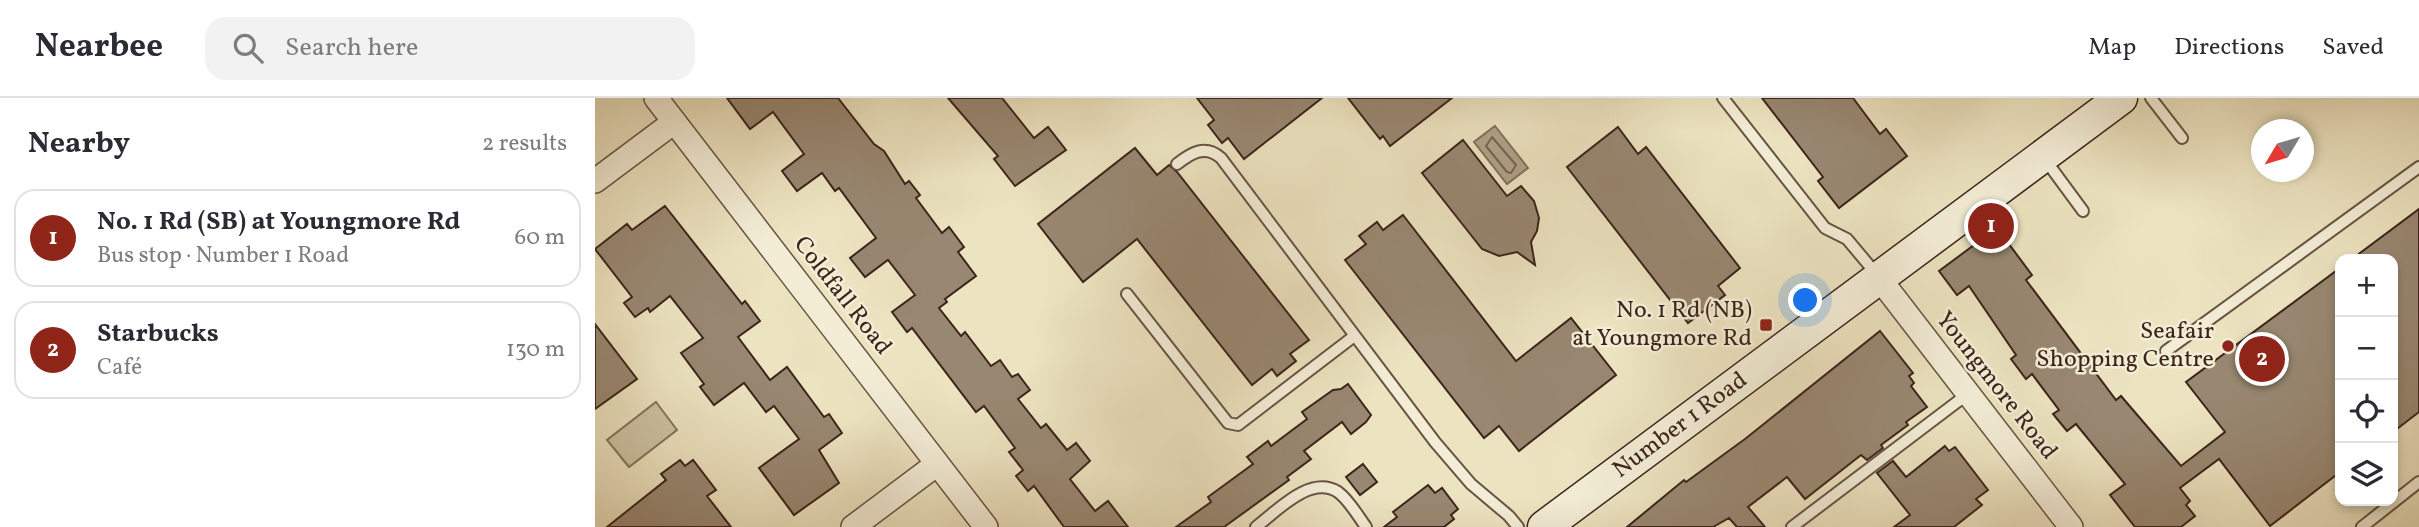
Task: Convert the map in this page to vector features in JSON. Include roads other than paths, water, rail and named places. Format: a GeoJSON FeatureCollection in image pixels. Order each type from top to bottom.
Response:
{"type":"FeatureCollection","features":[{"type":"Feature","properties":{"kind":"main road","name":"Number 1 Road"},"geometry":{"type":"LineString","coordinates":[[1544,527],[2121,98]]}},
{"type":"Feature","properties":{"kind":"street","name":"Coldfall Road"},"geometry":{"type":"LineString","coordinates":[[656,98],[986,527]]}},
{"type":"Feature","properties":{"kind":"street"},"geometry":{"type":"LineString","coordinates":[[595,181],[674,122]]}},
{"type":"Feature","properties":{"kind":"street","name":"Youngmore Road"},"geometry":{"type":"LineString","coordinates":[[1879,278],[1969,393],[2064,524]]}},
{"type":"Feature","properties":{"kind":"street"},"geometry":{"type":"LineString","coordinates":[[853,527],[937,464]]}},
{"type":"Feature","properties":{"kind":"lane"},"geometry":{"type":"LineString","coordinates":[[1723,98],[1825,228],[1847,239],[1879,278]]}},
{"type":"Feature","properties":{"kind":"lane"},"geometry":{"type":"LineString","coordinates":[[2151,98],[2182,138]]}},
{"type":"Feature","properties":{"kind":"lane"},"geometry":{"type":"LineString","coordinates":[[1177,164],[1195,151],[1210,151],[1220,158],[1299,260],[1353,337],[1458,470],[1518,527]]}},
{"type":"Feature","properties":{"kind":"lane"},"geometry":{"type":"LineString","coordinates":[[2042,156],[2083,211]]}},
{"type":"Feature","properties":{"kind":"lane"},"geometry":{"type":"LineString","coordinates":[[2166,351],[2419,167]]}},
{"type":"Feature","properties":{"kind":"lane"},"geometry":{"type":"LineString","coordinates":[[1127,294],[1229,424],[1238,425],[1353,337]]}},
{"type":"Feature","properties":{"kind":"lane"},"geometry":{"type":"LineString","coordinates":[[1792,527],[1969,393]]}},
{"type":"Feature","properties":{"kind":"lane"},"geometry":{"type":"LineString","coordinates":[[2362,527],[2419,482]]}},
{"type":"Feature","properties":{"kind":"lane"},"geometry":{"type":"LineString","coordinates":[[1256,527],[1302,492],[1321,487],[1340,494],[1366,527]]}},
{"type":"Feature","properties":{"kind":"water"},"geometry":{"type":"Polygon","coordinates":[[[1495,126],[1528,168],[1507,184],[1474,142],[1495,126]]]}},
{"type":"Feature","properties":{"kind":"place","name":"No. 1 Rd (SB) at Youngmore Rd"},"geometry":{"type":"Point","coordinates":[1991,226]}},
{"type":"Feature","properties":{"kind":"place","name":"No. 1 Rd (NB) at Youngmore Rd"},"geometry":{"type":"Point","coordinates":[1766,325]}},
{"type":"Feature","properties":{"kind":"place","name":"Seafair Shopping Centre"},"geometry":{"type":"Point","coordinates":[2228,346]}},
{"type":"Feature","properties":{"kind":"place","name":"Starbucks"},"geometry":{"type":"Point","coordinates":[2262,359]}}]}
